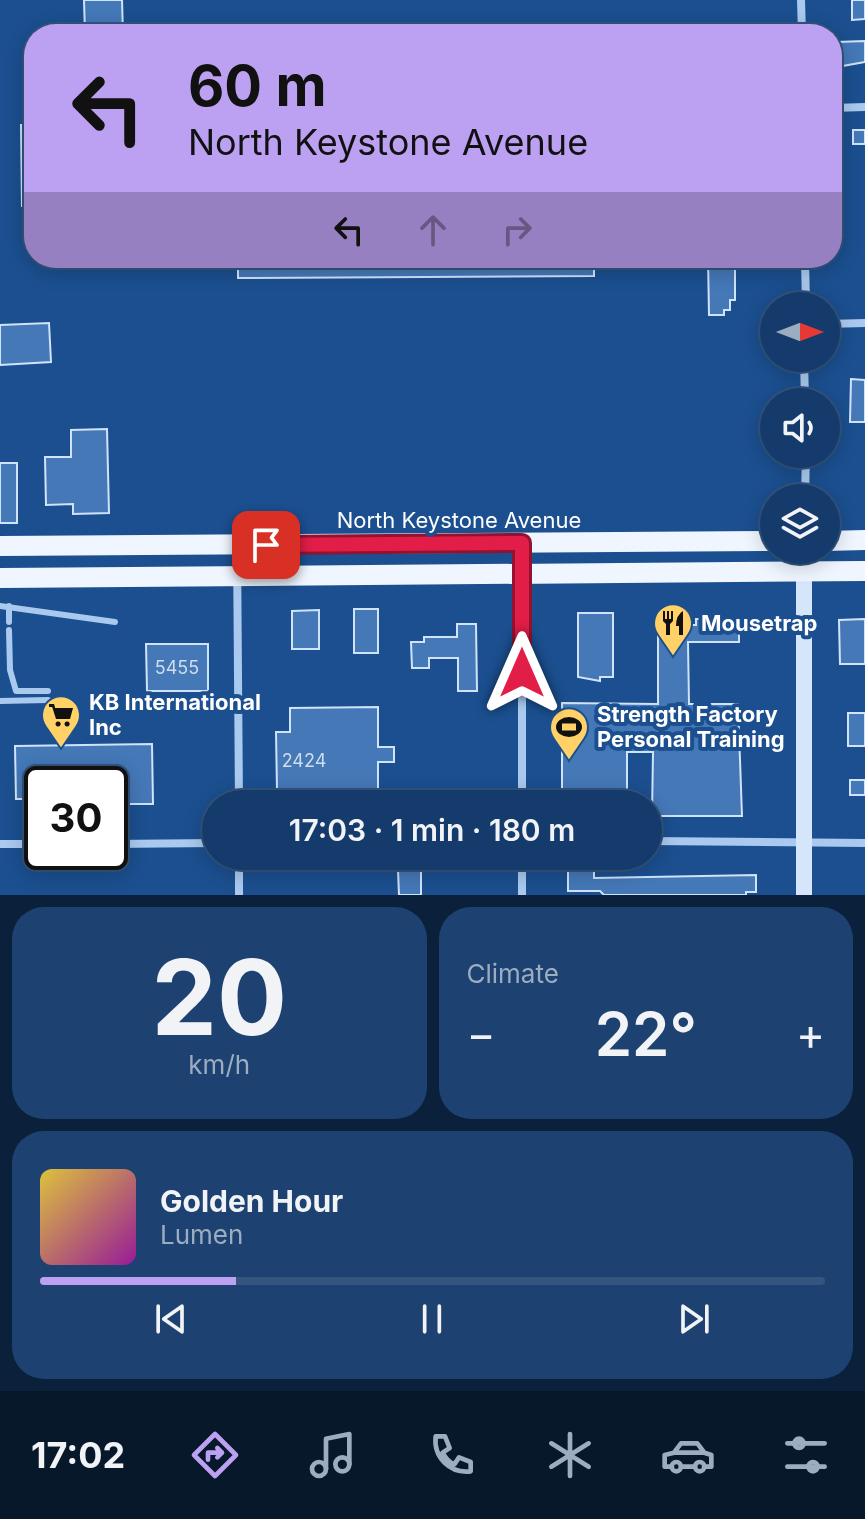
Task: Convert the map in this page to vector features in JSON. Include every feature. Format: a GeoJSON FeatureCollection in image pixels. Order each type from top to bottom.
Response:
{"type":"FeatureCollection","features":[{"type":"Feature","properties":{"kind":"main road"},"geometry":{"type":"LineString","coordinates":[[840,541],[865,540]]}},
{"type":"Feature","properties":{"kind":"main road","name":"North Keystone Avenue"},"geometry":{"type":"LineString","coordinates":[[0,546],[760,541]]}},
{"type":"Feature","properties":{"kind":"main road"},"geometry":{"type":"LineString","coordinates":[[0,578],[865,571]]}},
{"type":"Feature","properties":{"kind":"street"},"geometry":{"type":"LineString","coordinates":[[801,0],[802,24]]}},
{"type":"Feature","properties":{"kind":"street"},"geometry":{"type":"LineString","coordinates":[[842,108],[865,107]]}},
{"type":"Feature","properties":{"kind":"street"},"geometry":{"type":"LineString","coordinates":[[805,268],[806,292]]}},
{"type":"Feature","properties":{"kind":"street"},"geometry":{"type":"LineString","coordinates":[[840,324],[865,323]]}},
{"type":"Feature","properties":{"kind":"street"},"geometry":{"type":"LineString","coordinates":[[522,543],[522,790]]}},
{"type":"Feature","properties":{"kind":"street"},"geometry":{"type":"LineString","coordinates":[[237,545],[239,790]]}},
{"type":"Feature","properties":{"kind":"street"},"geometry":{"type":"LineString","coordinates":[[803,564],[804,895]]}},
{"type":"Feature","properties":{"kind":"street"},"geometry":{"type":"LineString","coordinates":[[662,841],[865,843]]}},
{"type":"Feature","properties":{"kind":"street"},"geometry":{"type":"LineString","coordinates":[[128,844],[202,843]]}},
{"type":"Feature","properties":{"kind":"street"},"geometry":{"type":"LineString","coordinates":[[0,844],[24,844]]}},
{"type":"Feature","properties":{"kind":"street"},"geometry":{"type":"LineString","coordinates":[[239,870],[239,895]]}},
{"type":"Feature","properties":{"kind":"street"},"geometry":{"type":"LineString","coordinates":[[522,870],[522,895]]}},
{"type":"Feature","properties":{"kind":"lane"},"geometry":{"type":"LineString","coordinates":[[0,606],[115,622]]}},
{"type":"Feature","properties":{"kind":"lane"},"geometry":{"type":"LineString","coordinates":[[9,606],[9,622]]}},
{"type":"Feature","properties":{"kind":"lane"},"geometry":{"type":"LineString","coordinates":[[9,630],[10,670],[16,691],[48,691]]}},
{"type":"Feature","properties":{"kind":"lane"},"geometry":{"type":"LineString","coordinates":[[0,701],[48,700]]}},
{"type":"Feature","properties":{"kind":"building"},"geometry":{"type":"Polygon","coordinates":[[[84,0],[122,0],[123,24],[85,24],[84,0]]]}},
{"type":"Feature","properties":{"kind":"building"},"geometry":{"type":"Polygon","coordinates":[[[852,0],[865,0],[865,19],[852,20],[852,0]]]}},
{"type":"Feature","properties":{"kind":"building"},"geometry":{"type":"Polygon","coordinates":[[[865,41],[865,62],[842,66],[842,42],[865,41]]]}},
{"type":"Feature","properties":{"kind":"building"},"geometry":{"type":"Polygon","coordinates":[[[21,125],[24,125],[24,206],[21,125]]]}},
{"type":"Feature","properties":{"kind":"building"},"geometry":{"type":"Polygon","coordinates":[[[853,130],[865,130],[865,144],[853,144],[853,130]]]}},
{"type":"Feature","properties":{"kind":"building"},"geometry":{"type":"Polygon","coordinates":[[[238,268],[594,268],[594,276],[238,278],[238,268]]]}},
{"type":"Feature","properties":{"kind":"building"},"geometry":{"type":"Polygon","coordinates":[[[708,268],[735,268],[735,300],[730,300],[730,310],[724,310],[724,315],[709,315],[708,268]]]}},
{"type":"Feature","properties":{"kind":"building"},"geometry":{"type":"Polygon","coordinates":[[[49,323],[51,362],[0,365],[0,325],[49,323]]]}},
{"type":"Feature","properties":{"kind":"building"},"geometry":{"type":"Polygon","coordinates":[[[851,379],[865,380],[865,422],[850,422],[851,379]]]}},
{"type":"Feature","properties":{"kind":"building"},"geometry":{"type":"Polygon","coordinates":[[[107,429],[109,513],[73,514],[73,504],[46,505],[45,457],[71,457],[71,430],[107,429]]]}},
{"type":"Feature","properties":{"kind":"building"},"geometry":{"type":"Polygon","coordinates":[[[0,463],[17,463],[17,523],[0,523],[0,463]]]}},
{"type":"Feature","properties":{"kind":"building"},"geometry":{"type":"Polygon","coordinates":[[[354,609],[378,609],[378,653],[354,653],[354,609]]]}},
{"type":"Feature","properties":{"kind":"building"},"geometry":{"type":"Polygon","coordinates":[[[319,610],[319,649],[292,649],[292,611],[319,610]]]}},
{"type":"Feature","properties":{"kind":"building"},"geometry":{"type":"Polygon","coordinates":[[[578,613],[613,613],[613,677],[600,677],[600,681],[578,677],[578,613]]]}},
{"type":"Feature","properties":{"kind":"building"},"geometry":{"type":"Polygon","coordinates":[[[696,619],[739,619],[739,642],[688,642],[689,704],[738,704],[742,816],[662,816],[662,790],[652,790],[653,752],[627,752],[627,790],[562,790],[562,703],[658,704],[658,625],[696,625],[696,619]]]}},
{"type":"Feature","properties":{"kind":"building"},"geometry":{"type":"Polygon","coordinates":[[[865,619],[865,664],[840,664],[839,620],[865,619]]]}},
{"type":"Feature","properties":{"kind":"building"},"geometry":{"type":"Polygon","coordinates":[[[457,624],[476,624],[477,691],[458,691],[458,658],[429,658],[429,668],[412,668],[411,642],[424,642],[424,637],[457,637],[457,624]]]}},
{"type":"Feature","properties":{"kind":"building"},"geometry":{"type":"Polygon","coordinates":[[[146,644],[208,644],[208,691],[147,691],[146,644]]]}},
{"type":"Feature","properties":{"kind":"building"},"geometry":{"type":"Polygon","coordinates":[[[378,707],[378,747],[394,747],[394,762],[378,762],[378,790],[277,790],[276,732],[290,732],[290,708],[378,707]]]}},
{"type":"Feature","properties":{"kind":"building"},"geometry":{"type":"Polygon","coordinates":[[[848,713],[865,713],[865,746],[848,746],[848,713]]]}},
{"type":"Feature","properties":{"kind":"building"},"geometry":{"type":"Polygon","coordinates":[[[152,744],[153,804],[129,804],[128,766],[24,766],[24,799],[16,799],[15,746],[152,744]]]}},
{"type":"Feature","properties":{"kind":"building"},"geometry":{"type":"Polygon","coordinates":[[[850,780],[865,780],[865,795],[850,795],[850,780]]]}},
{"type":"Feature","properties":{"kind":"building"},"geometry":{"type":"Polygon","coordinates":[[[398,870],[421,870],[421,895],[399,895],[398,870]]]}},
{"type":"Feature","properties":{"kind":"building"},"geometry":{"type":"Polygon","coordinates":[[[568,870],[594,871],[594,878],[756,875],[756,892],[746,892],[746,895],[604,895],[600,891],[568,891],[568,870]]]}},
{"type":"Feature","properties":{"kind":"place","name":"Mousetrap"},"geometry":{"type":"Point","coordinates":[673,657]}},
{"type":"Feature","properties":{"kind":"place","name":"KB International Inc"},"geometry":{"type":"Point","coordinates":[61,749]}},
{"type":"Feature","properties":{"kind":"place","name":"Strength Factory Personal Training"},"geometry":{"type":"Point","coordinates":[569,761]}},
{"type":"Feature","properties":{"kind":"route"},"geometry":{"type":"LineString","coordinates":[[266,545],[522,543],[522,673]]}}]}
